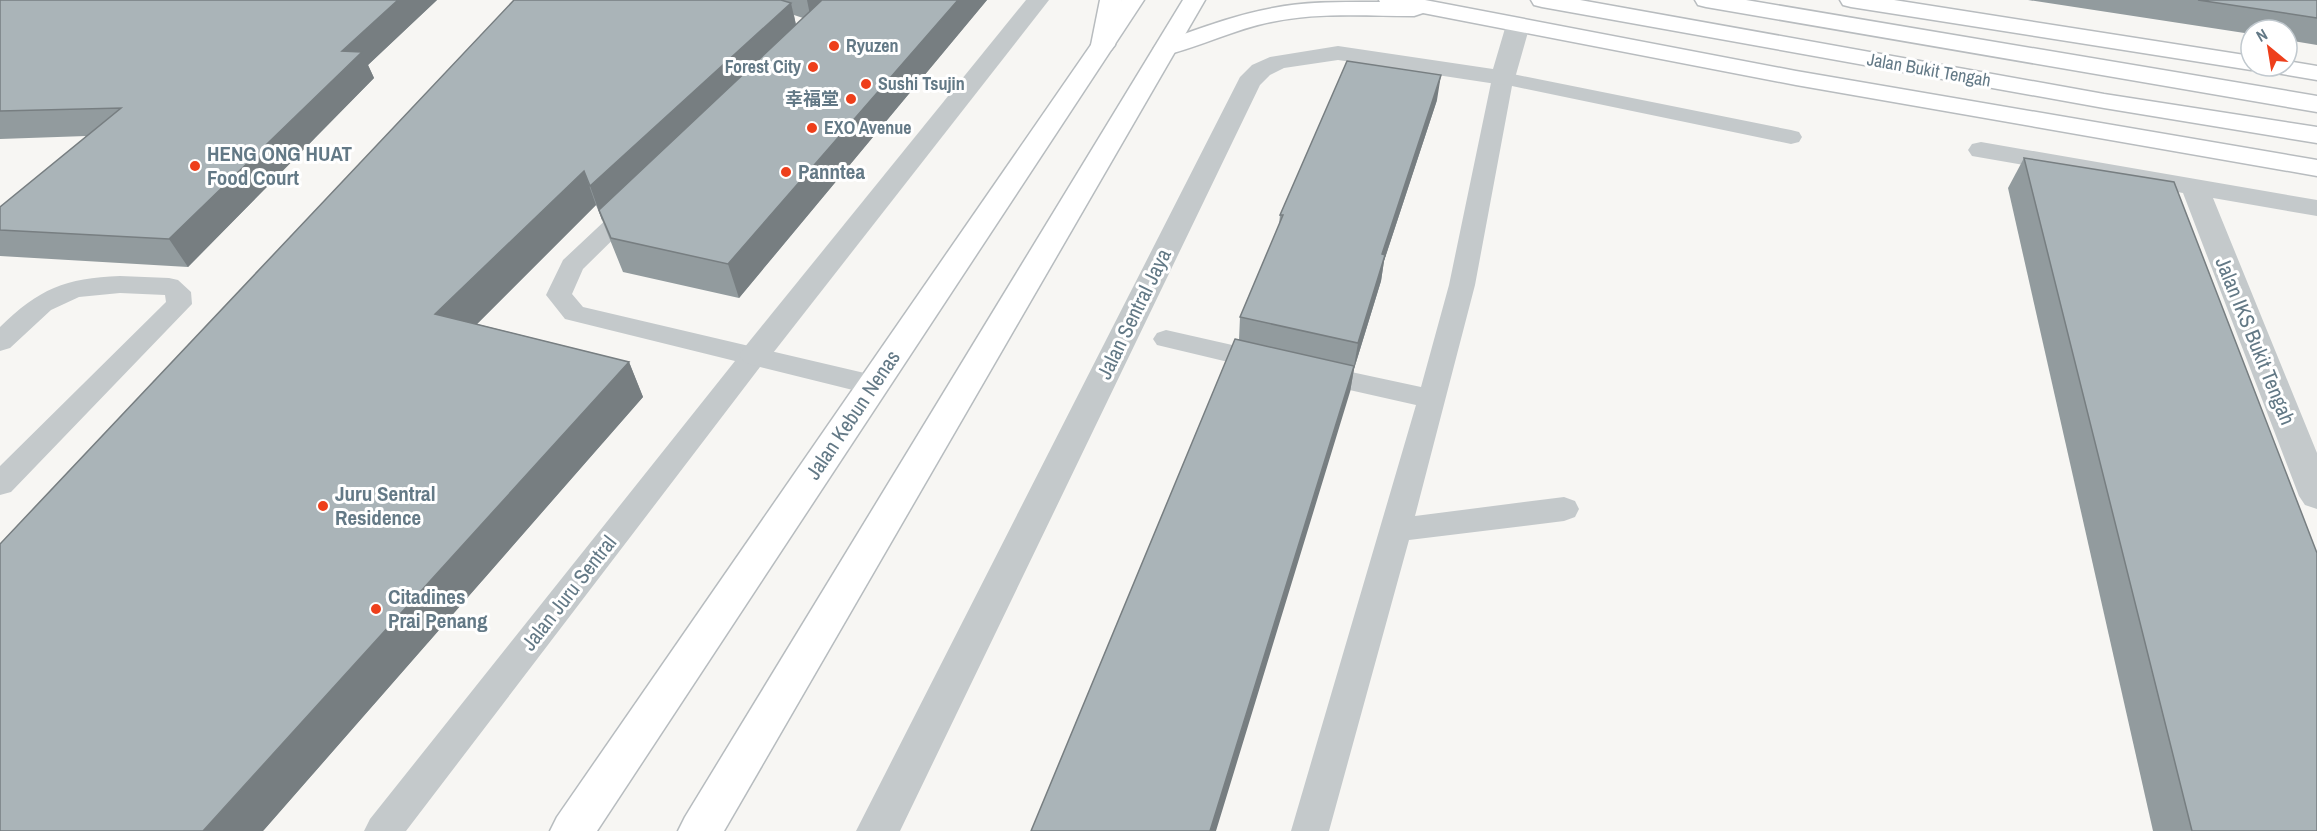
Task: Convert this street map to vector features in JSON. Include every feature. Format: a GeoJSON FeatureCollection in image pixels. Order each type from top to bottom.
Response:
{"type":"FeatureCollection","features":[{"type":"Feature","properties":{"kind":"main road"},"geometry":{"type":"LineString","coordinates":[[1103,45],[1111,0]]}},
{"type":"Feature","properties":{"kind":"main road","name":"Jalan Kebun Nenas"},"geometry":{"type":"LineString","coordinates":[[572,831],[1134,0]]}},
{"type":"Feature","properties":{"kind":"main road"},"geometry":{"type":"LineString","coordinates":[[700,831],[1194,0]]}},
{"type":"Feature","properties":{"kind":"main road"},"geometry":{"type":"LineString","coordinates":[[1390,0],[1445,5],[1476,17],[1796,78],[2317,168]]}},
{"type":"Feature","properties":{"kind":"main road","name":"Jalan Bukit Tengah"},"geometry":{"type":"LineString","coordinates":[[1542,0],[2081,97],[2317,135]]}},
{"type":"Feature","properties":{"kind":"main road","name":"Jalan Bukit Tengah"},"geometry":{"type":"LineString","coordinates":[[1706,0],[2317,104]]}},
{"type":"Feature","properties":{"kind":"main road"},"geometry":{"type":"LineString","coordinates":[[1851,0],[2239,61]]}},
{"type":"Feature","properties":{"kind":"main road"},"geometry":{"type":"LineString","coordinates":[[1166,48],[1239,24],[1287,12],[1445,5]]}},
{"type":"Feature","properties":{"kind":"main road"},"geometry":{"type":"LineString","coordinates":[[2299,70],[2317,73]]}},
{"type":"Feature","properties":{"kind":"street","name":"Jalan Juru Sentral"},"geometry":{"type":"LineString","coordinates":[[755,355],[1038,0]]}},
{"type":"Feature","properties":{"kind":"street"},"geometry":{"type":"LineString","coordinates":[[1503,78],[1518,25]]}},
{"type":"Feature","properties":{"kind":"street","name":"Jalan Sentral Jaya"},"geometry":{"type":"LineString","coordinates":[[878,831],[1249,82],[1260,70],[1278,62],[1338,53],[1503,78]]}},
{"type":"Feature","properties":{"kind":"street"},"geometry":{"type":"LineString","coordinates":[[1981,150],[2317,208]]}},
{"type":"Feature","properties":{"kind":"street","name":"Jalan IKS Bukit Tengah"},"geometry":{"type":"LineString","coordinates":[[2194,186],[2317,496]]}},
{"type":"Feature","properties":{"kind":"lane"},"geometry":{"type":"LineString","coordinates":[[1310,831],[1396,530],[1462,285],[1503,78],[1791,137]]}},
{"type":"Feature","properties":{"kind":"lane"},"geometry":{"type":"LineString","coordinates":[[648,193],[572,266],[559,295],[574,313],[873,385]]}},
{"type":"Feature","properties":{"kind":"lane"},"geometry":{"type":"LineString","coordinates":[[0,342],[42,304],[68,291],[95,284],[169,286],[178,292],[179,304],[0,484]]}},
{"type":"Feature","properties":{"kind":"lane"},"geometry":{"type":"LineString","coordinates":[[1166,339],[1432,399]]}},
{"type":"Feature","properties":{"kind":"lane","name":"Jalan Juru Sentral"},"geometry":{"type":"LineString","coordinates":[[383,831],[755,355]]}},
{"type":"Feature","properties":{"kind":"lane"},"geometry":{"type":"LineString","coordinates":[[1396,530],[1564,509]]}},
{"type":"Feature","properties":{"kind":"building"},"geometry":{"type":"Polygon","coordinates":[[[0,0],[398,0],[342,51],[362,52],[169,239],[0,230],[0,207],[121,108],[0,111],[0,0]]]}},
{"type":"Feature","properties":{"kind":"building","name":"Juru Sentral Residence"},"geometry":{"type":"Polygon","coordinates":[[[514,0],[781,0],[791,3],[590,186],[584,171],[435,314],[629,362],[203,831],[0,831],[0,544],[514,0]]]}},
{"type":"Feature","properties":{"kind":"building","name":"EXO Avenue"},"geometry":{"type":"Polygon","coordinates":[[[822,0],[958,0],[728,264],[611,238],[599,210],[822,0]]]}},
{"type":"Feature","properties":{"kind":"building"},"geometry":{"type":"Polygon","coordinates":[[[2198,0],[2317,0],[2317,18],[2198,0]]]}},
{"type":"Feature","properties":{"kind":"building"},"geometry":{"type":"Polygon","coordinates":[[[1347,61],[1441,75],[1382,254],[1385,255],[1358,343],[1240,317],[1283,215],[1280,215],[1347,61]]]}},
{"type":"Feature","properties":{"kind":"building"},"geometry":{"type":"Polygon","coordinates":[[[2024,158],[2174,182],[2317,553],[2317,831],[2192,831],[2024,158]]]}},
{"type":"Feature","properties":{"kind":"building"},"geometry":{"type":"Polygon","coordinates":[[[1235,339],[1354,366],[1210,831],[1031,831],[1235,339]]]}},
{"type":"Feature","properties":{"kind":"place","name":"Ryuzen"},"geometry":{"type":"Point","coordinates":[834,46]}},
{"type":"Feature","properties":{"kind":"place","name":"Forest City"},"geometry":{"type":"Point","coordinates":[813,67]}},
{"type":"Feature","properties":{"kind":"place","name":"Sushi Tsujin"},"geometry":{"type":"Point","coordinates":[866,84]}},
{"type":"Feature","properties":{"kind":"place","name":"幸福堂"},"geometry":{"type":"Point","coordinates":[851,99]}},
{"type":"Feature","properties":{"kind":"place","name":"EXO Avenue"},"geometry":{"type":"Point","coordinates":[812,128]}},
{"type":"Feature","properties":{"kind":"place","name":"HENG ONG HUAT Food Court"},"geometry":{"type":"Point","coordinates":[195,166]}},
{"type":"Feature","properties":{"kind":"place","name":"Panntea"},"geometry":{"type":"Point","coordinates":[786,172]}},
{"type":"Feature","properties":{"kind":"place","name":"Juru Sentral Residence"},"geometry":{"type":"Point","coordinates":[323,506]}},
{"type":"Feature","properties":{"kind":"place","name":"Citadines Prai Penang"},"geometry":{"type":"Point","coordinates":[376,609]}}]}
